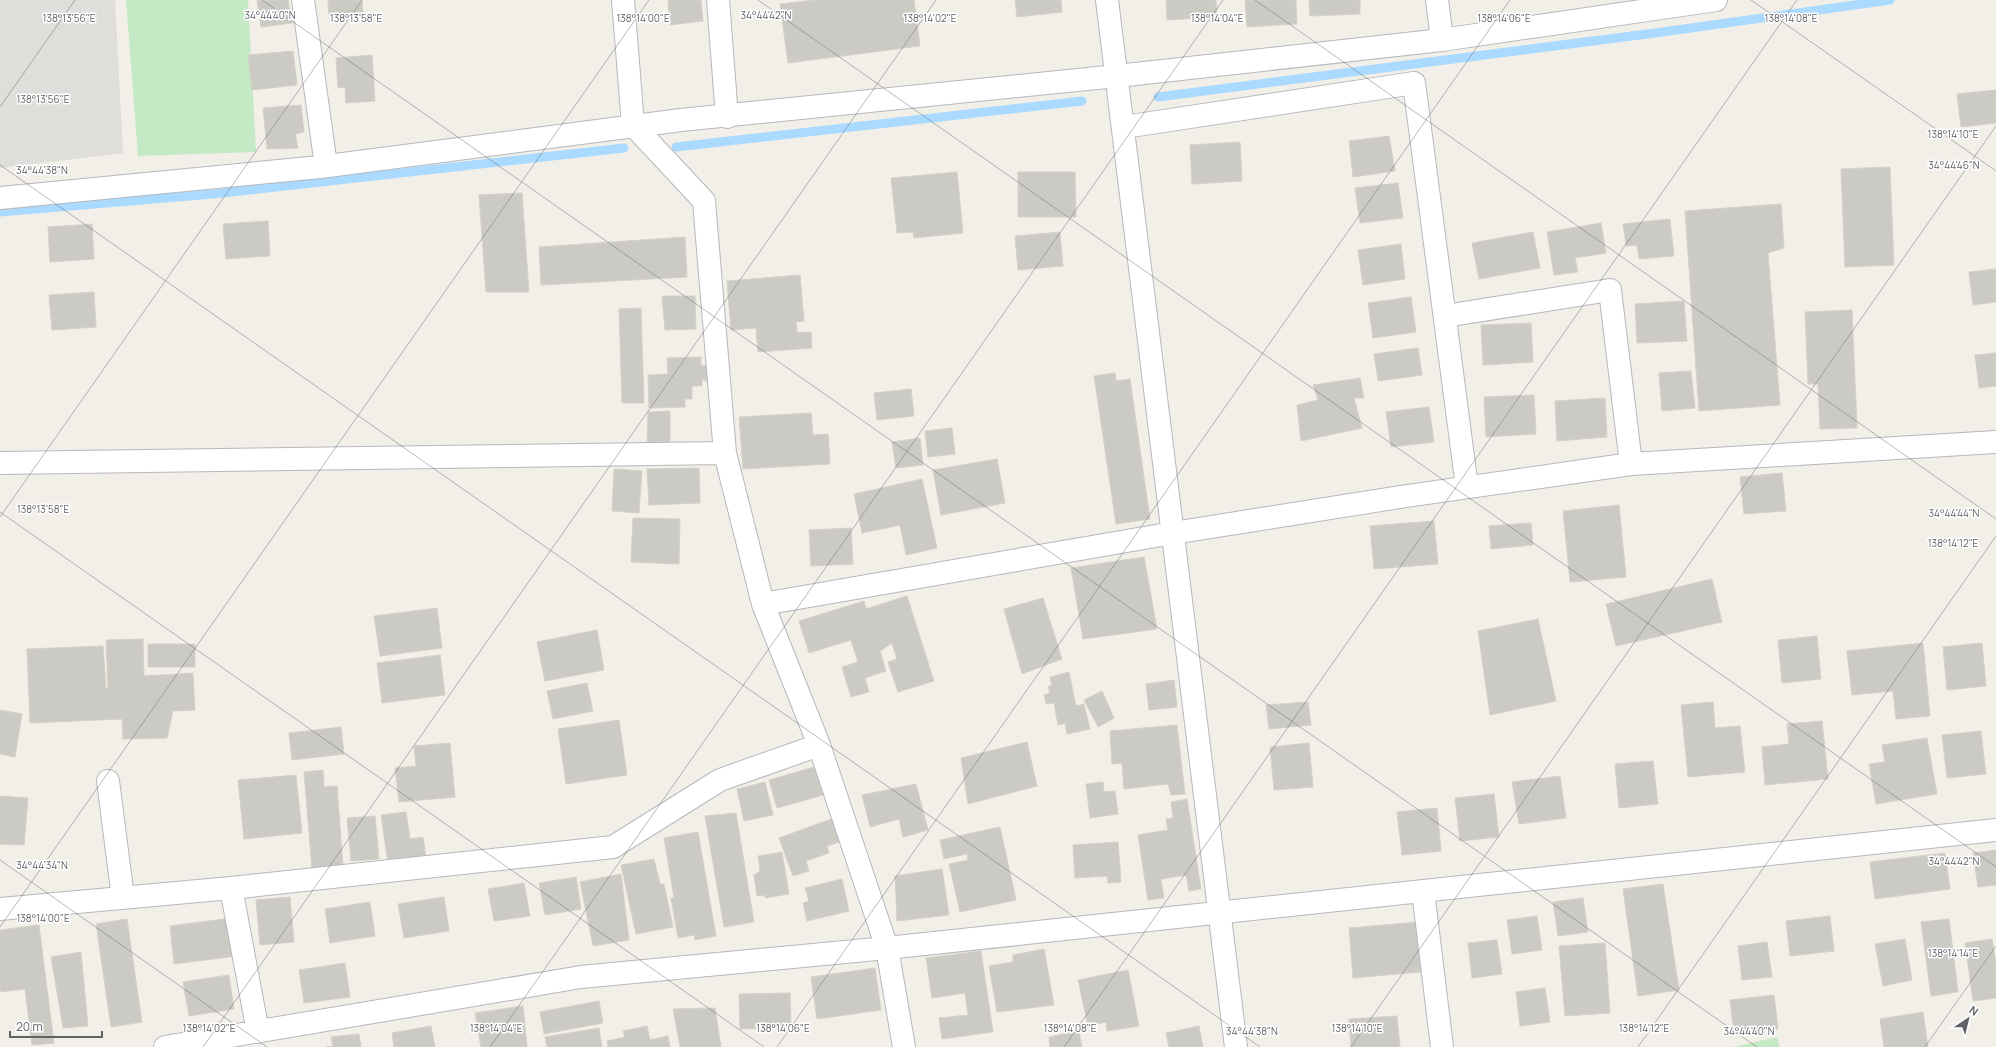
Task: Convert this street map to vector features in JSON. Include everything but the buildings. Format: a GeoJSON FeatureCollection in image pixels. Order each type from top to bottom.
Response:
{"type":"FeatureCollection","features":[{"type":"Feature","properties":{"kind":"street"},"geometry":{"type":"LineString","coordinates":[[303,0],[326,166]]}},
{"type":"Feature","properties":{"kind":"street"},"geometry":{"type":"LineString","coordinates":[[623,0],[633,125],[704,201],[725,453],[763,604],[819,745],[887,948],[904,1047]]}},
{"type":"Feature","properties":{"kind":"street"},"geometry":{"type":"LineString","coordinates":[[718,0],[727,116]]}},
{"type":"Feature","properties":{"kind":"street"},"geometry":{"type":"LineString","coordinates":[[1107,0],[1124,127],[1236,1047]]}},
{"type":"Feature","properties":{"kind":"street"},"geometry":{"type":"LineString","coordinates":[[1437,0],[1442,40]]}},
{"type":"Feature","properties":{"kind":"street"},"geometry":{"type":"LineString","coordinates":[[0,198],[326,166],[633,125],[1117,76],[1442,40],[1716,0]]}},
{"type":"Feature","properties":{"kind":"street"},"geometry":{"type":"LineString","coordinates":[[1124,127],[1414,83],[1468,487]]}},
{"type":"Feature","properties":{"kind":"street"},"geometry":{"type":"LineString","coordinates":[[1445,316],[1610,290],[1631,464]]}},
{"type":"Feature","properties":{"kind":"street"},"geometry":{"type":"LineString","coordinates":[[763,604],[1173,533],[1468,487],[1631,464],[1996,442]]}},
{"type":"Feature","properties":{"kind":"street"},"geometry":{"type":"LineString","coordinates":[[0,463],[725,453]]}},
{"type":"Feature","properties":{"kind":"street"},"geometry":{"type":"LineString","coordinates":[[0,909],[231,888],[613,847],[720,780],[819,745]]}},
{"type":"Feature","properties":{"kind":"street"},"geometry":{"type":"LineString","coordinates":[[108,781],[123,898]]}},
{"type":"Feature","properties":{"kind":"street"},"geometry":{"type":"LineString","coordinates":[[165,1047],[220,1043],[258,1032],[581,977],[887,948],[1996,830]]}},
{"type":"Feature","properties":{"kind":"street"},"geometry":{"type":"LineString","coordinates":[[231,888],[258,1032]]}},
{"type":"Feature","properties":{"kind":"street"},"geometry":{"type":"LineString","coordinates":[[1423,891],[1442,1047]]}},
{"type":"Feature","properties":{"kind":"shaded area"},"geometry":{"type":"Polygon","coordinates":[[[0,0],[115,0],[123,153],[0,168],[0,0]]]}},
{"type":"Feature","properties":{"kind":"green space"},"geometry":{"type":"Polygon","coordinates":[[[126,0],[248,0],[256,152],[138,156],[126,0]]]}},
{"type":"Feature","properties":{"kind":"green space"},"geometry":{"type":"Polygon","coordinates":[[[1777,1037],[1780,1047],[1733,1047],[1777,1037]]]}},
{"type":"Feature","properties":{"kind":"waterway"},"geometry":{"type":"LineString","coordinates":[[1158,97],[1655,33],[1890,0]]}},
{"type":"Feature","properties":{"kind":"waterway"},"geometry":{"type":"LineString","coordinates":[[676,147],[1082,101]]}},
{"type":"Feature","properties":{"kind":"waterway"},"geometry":{"type":"LineString","coordinates":[[0,212],[213,194],[624,148]]}}]}
